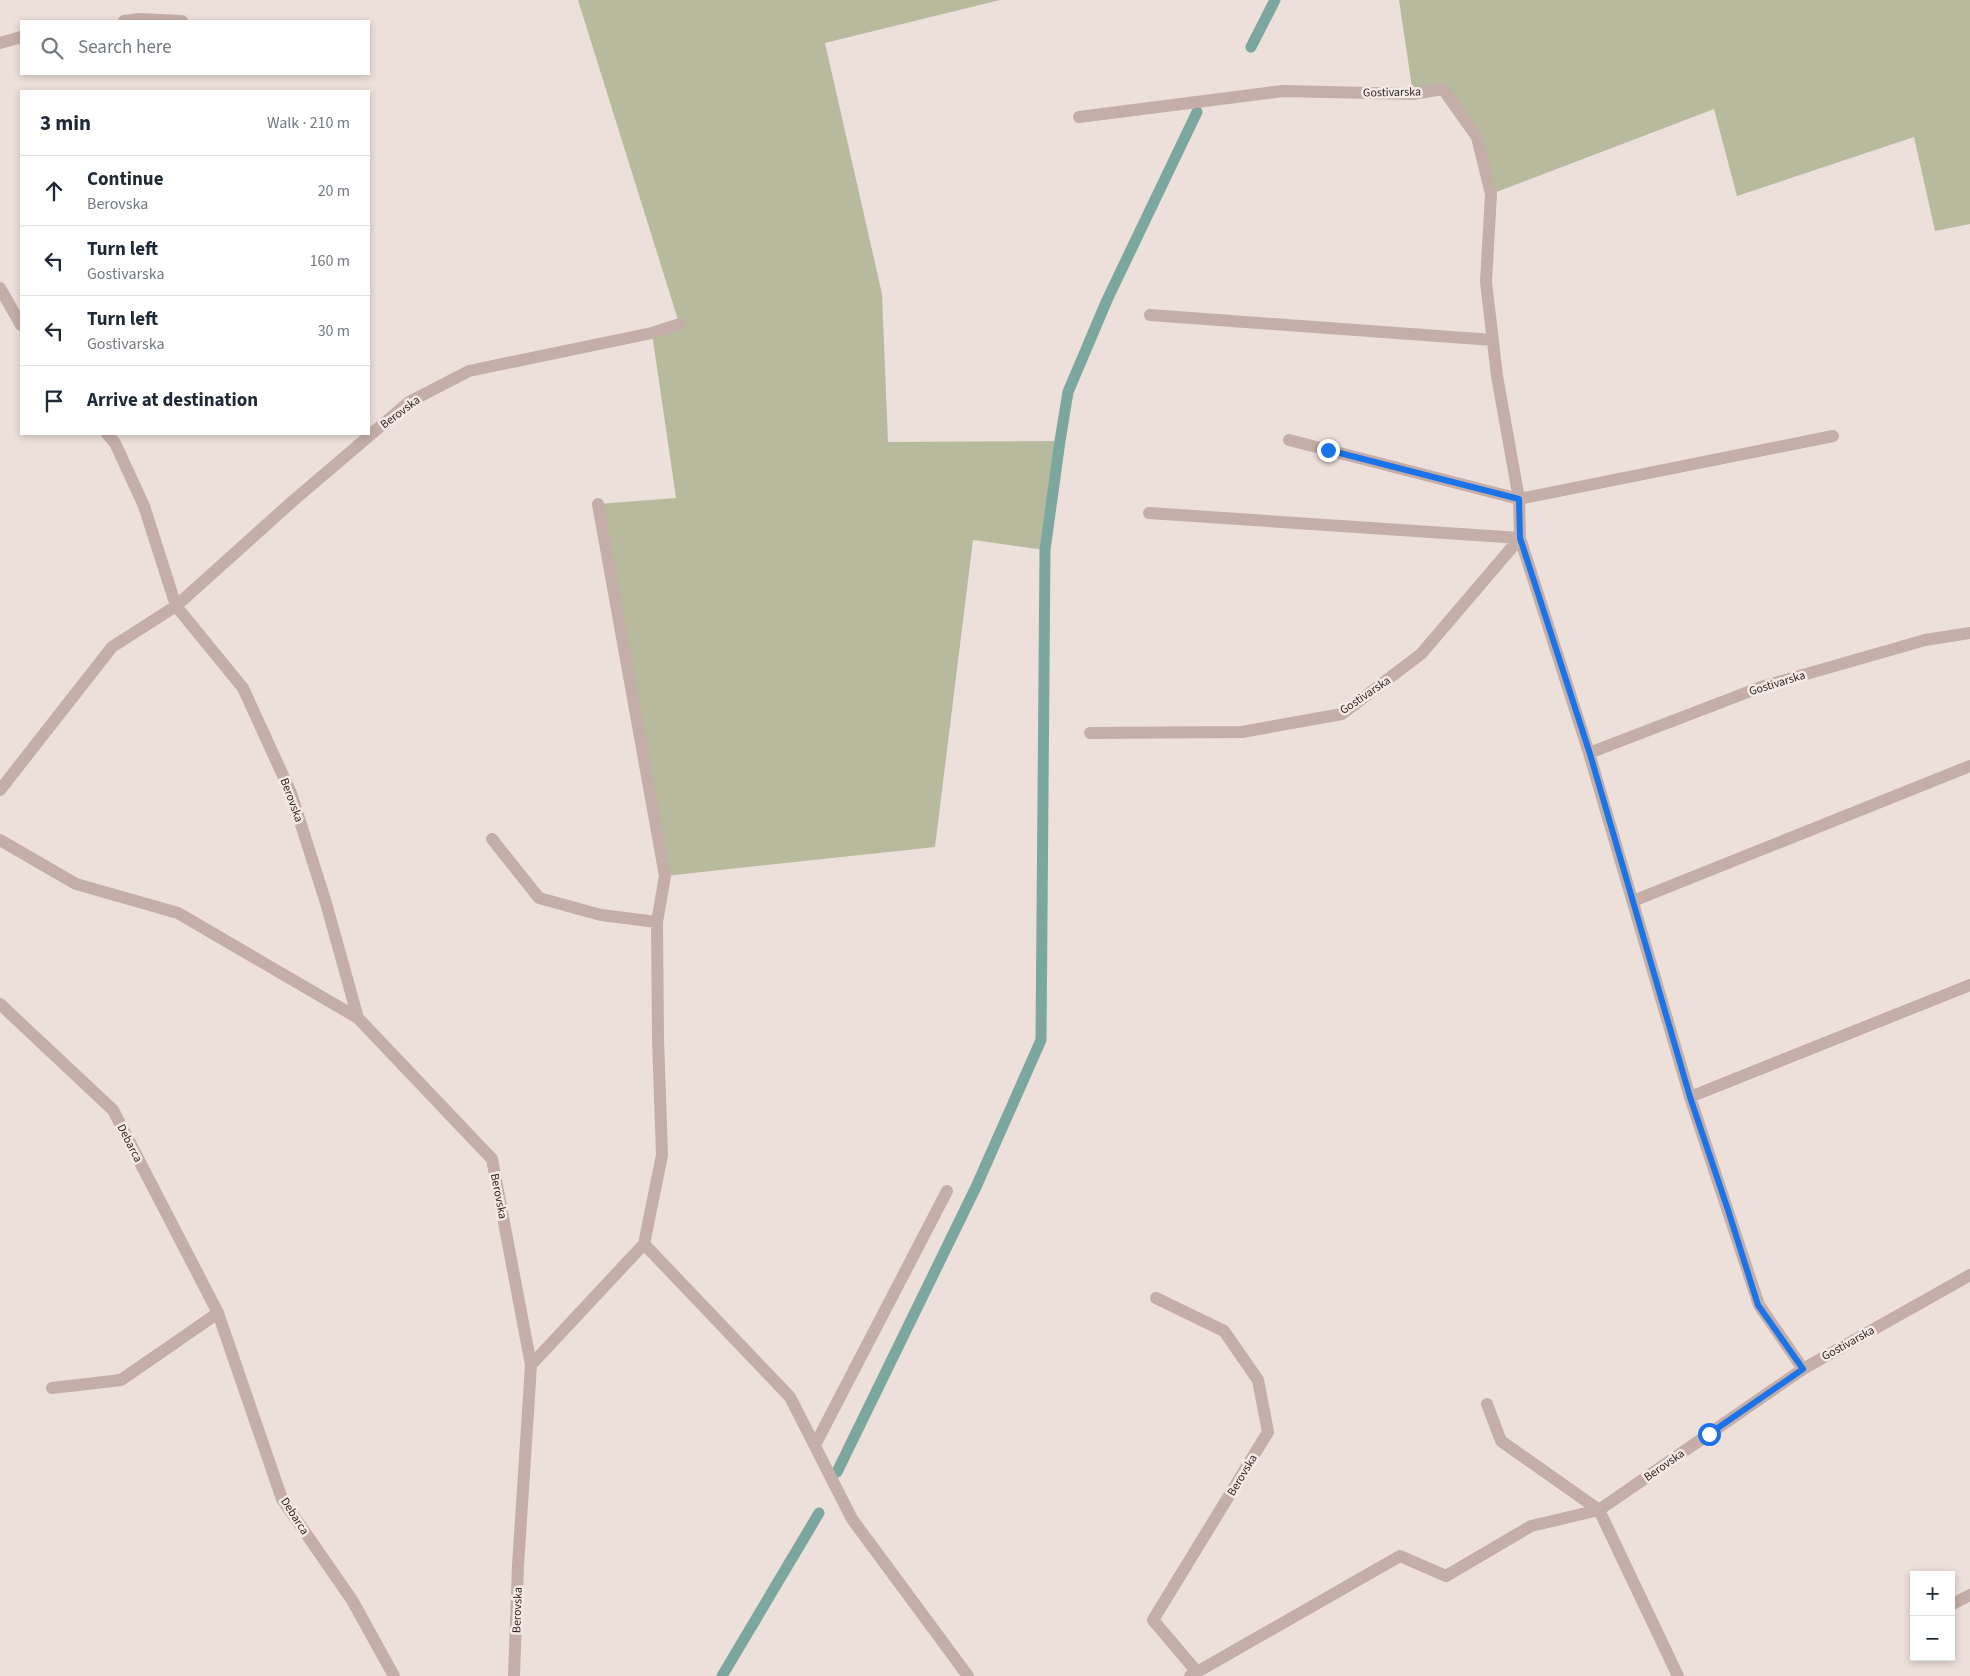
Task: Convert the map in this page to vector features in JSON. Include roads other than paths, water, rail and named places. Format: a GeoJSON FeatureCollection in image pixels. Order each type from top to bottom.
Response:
{"type":"FeatureCollection","features":[{"type":"Feature","properties":{"kind":"street"},"geometry":{"type":"LineString","coordinates":[[132,20],[160,20]]}},
{"type":"Feature","properties":{"kind":"street"},"geometry":{"type":"LineString","coordinates":[[0,43],[20,38]]}},
{"type":"Feature","properties":{"kind":"street","name":"Gostivarska"},"geometry":{"type":"LineString","coordinates":[[1079,117],[1283,91],[1413,94],[1443,89],[1477,138],[1491,194],[1486,282],[1497,376],[1519,499],[1520,538],[1590,754],[1690,1097],[1758,1305],[1803,1369],[1970,1275]]}},
{"type":"Feature","properties":{"kind":"street"},"geometry":{"type":"LineString","coordinates":[[0,288],[20,323]]}},
{"type":"Feature","properties":{"kind":"street"},"geometry":{"type":"LineString","coordinates":[[1150,315],[1493,340]]}},
{"type":"Feature","properties":{"kind":"street","name":"Berovska"},"geometry":{"type":"LineString","coordinates":[[0,790],[112,647],[176,606],[294,500],[409,402],[469,371],[652,333],[680,324]]}},
{"type":"Feature","properties":{"kind":"street","name":"Berovska"},"geometry":{"type":"LineString","coordinates":[[108,435],[115,443],[144,506],[176,606],[243,688],[291,793],[326,903],[358,1018]]}},
{"type":"Feature","properties":{"kind":"street"},"geometry":{"type":"LineString","coordinates":[[1289,440],[1519,499],[1833,436]]}},
{"type":"Feature","properties":{"kind":"street"},"geometry":{"type":"LineString","coordinates":[[531,1365],[644,1244],[662,1155],[658,1039],[657,922],[665,876],[598,504]]}},
{"type":"Feature","properties":{"kind":"street"},"geometry":{"type":"LineString","coordinates":[[1148,513],[1520,538]]}},
{"type":"Feature","properties":{"kind":"street","name":"Gostivarska"},"geometry":{"type":"LineString","coordinates":[[1090,733],[1242,732],[1342,714],[1421,654],[1520,538]]}},
{"type":"Feature","properties":{"kind":"street","name":"Gostivarska"},"geometry":{"type":"LineString","coordinates":[[1590,754],[1761,687],[1925,640],[1970,633]]}},
{"type":"Feature","properties":{"kind":"street"},"geometry":{"type":"LineString","coordinates":[[1633,901],[1970,766]]}},
{"type":"Feature","properties":{"kind":"street"},"geometry":{"type":"LineString","coordinates":[[492,839],[539,898],[601,915],[657,922]]}},
{"type":"Feature","properties":{"kind":"street","name":"Berovska"},"geometry":{"type":"LineString","coordinates":[[0,840],[76,884],[178,913],[358,1018],[492,1159],[531,1365],[518,1566],[514,1676]]}},
{"type":"Feature","properties":{"kind":"street"},"geometry":{"type":"LineString","coordinates":[[1690,1097],[1970,985]]}},
{"type":"Feature","properties":{"kind":"street","name":"Debarca"},"geometry":{"type":"LineString","coordinates":[[0,1004],[113,1110],[218,1313],[282,1499],[352,1600],[394,1676]]}},
{"type":"Feature","properties":{"kind":"street"},"geometry":{"type":"LineString","coordinates":[[814,1445],[947,1191]]}},
{"type":"Feature","properties":{"kind":"street"},"geometry":{"type":"LineString","coordinates":[[644,1244],[790,1398],[852,1519],[968,1676]]}},
{"type":"Feature","properties":{"kind":"street","name":"Berovska"},"geometry":{"type":"LineString","coordinates":[[1156,1298],[1224,1331],[1258,1380],[1268,1432],[1153,1620],[1193,1674],[1400,1556],[1446,1576],[1531,1526],[1599,1510],[1803,1369]]}},
{"type":"Feature","properties":{"kind":"street"},"geometry":{"type":"LineString","coordinates":[[52,1388],[121,1380],[218,1313]]}},
{"type":"Feature","properties":{"kind":"street"},"geometry":{"type":"LineString","coordinates":[[1487,1404],[1501,1441],[1599,1510],[1678,1676]]}},
{"type":"Feature","properties":{"kind":"street"},"geometry":{"type":"LineString","coordinates":[[1955,1603],[1970,1595]]}},
{"type":"Feature","properties":{"kind":"waterway"},"geometry":{"type":"LineString","coordinates":[[1251,47],[1275,0]]}},
{"type":"Feature","properties":{"kind":"waterway"},"geometry":{"type":"LineString","coordinates":[[837,1472],[976,1187],[1041,1040],[1045,550],[1068,392],[1107,300],[1197,112]]}},
{"type":"Feature","properties":{"kind":"waterway"},"geometry":{"type":"LineString","coordinates":[[722,1676],[819,1513]]}}]}
